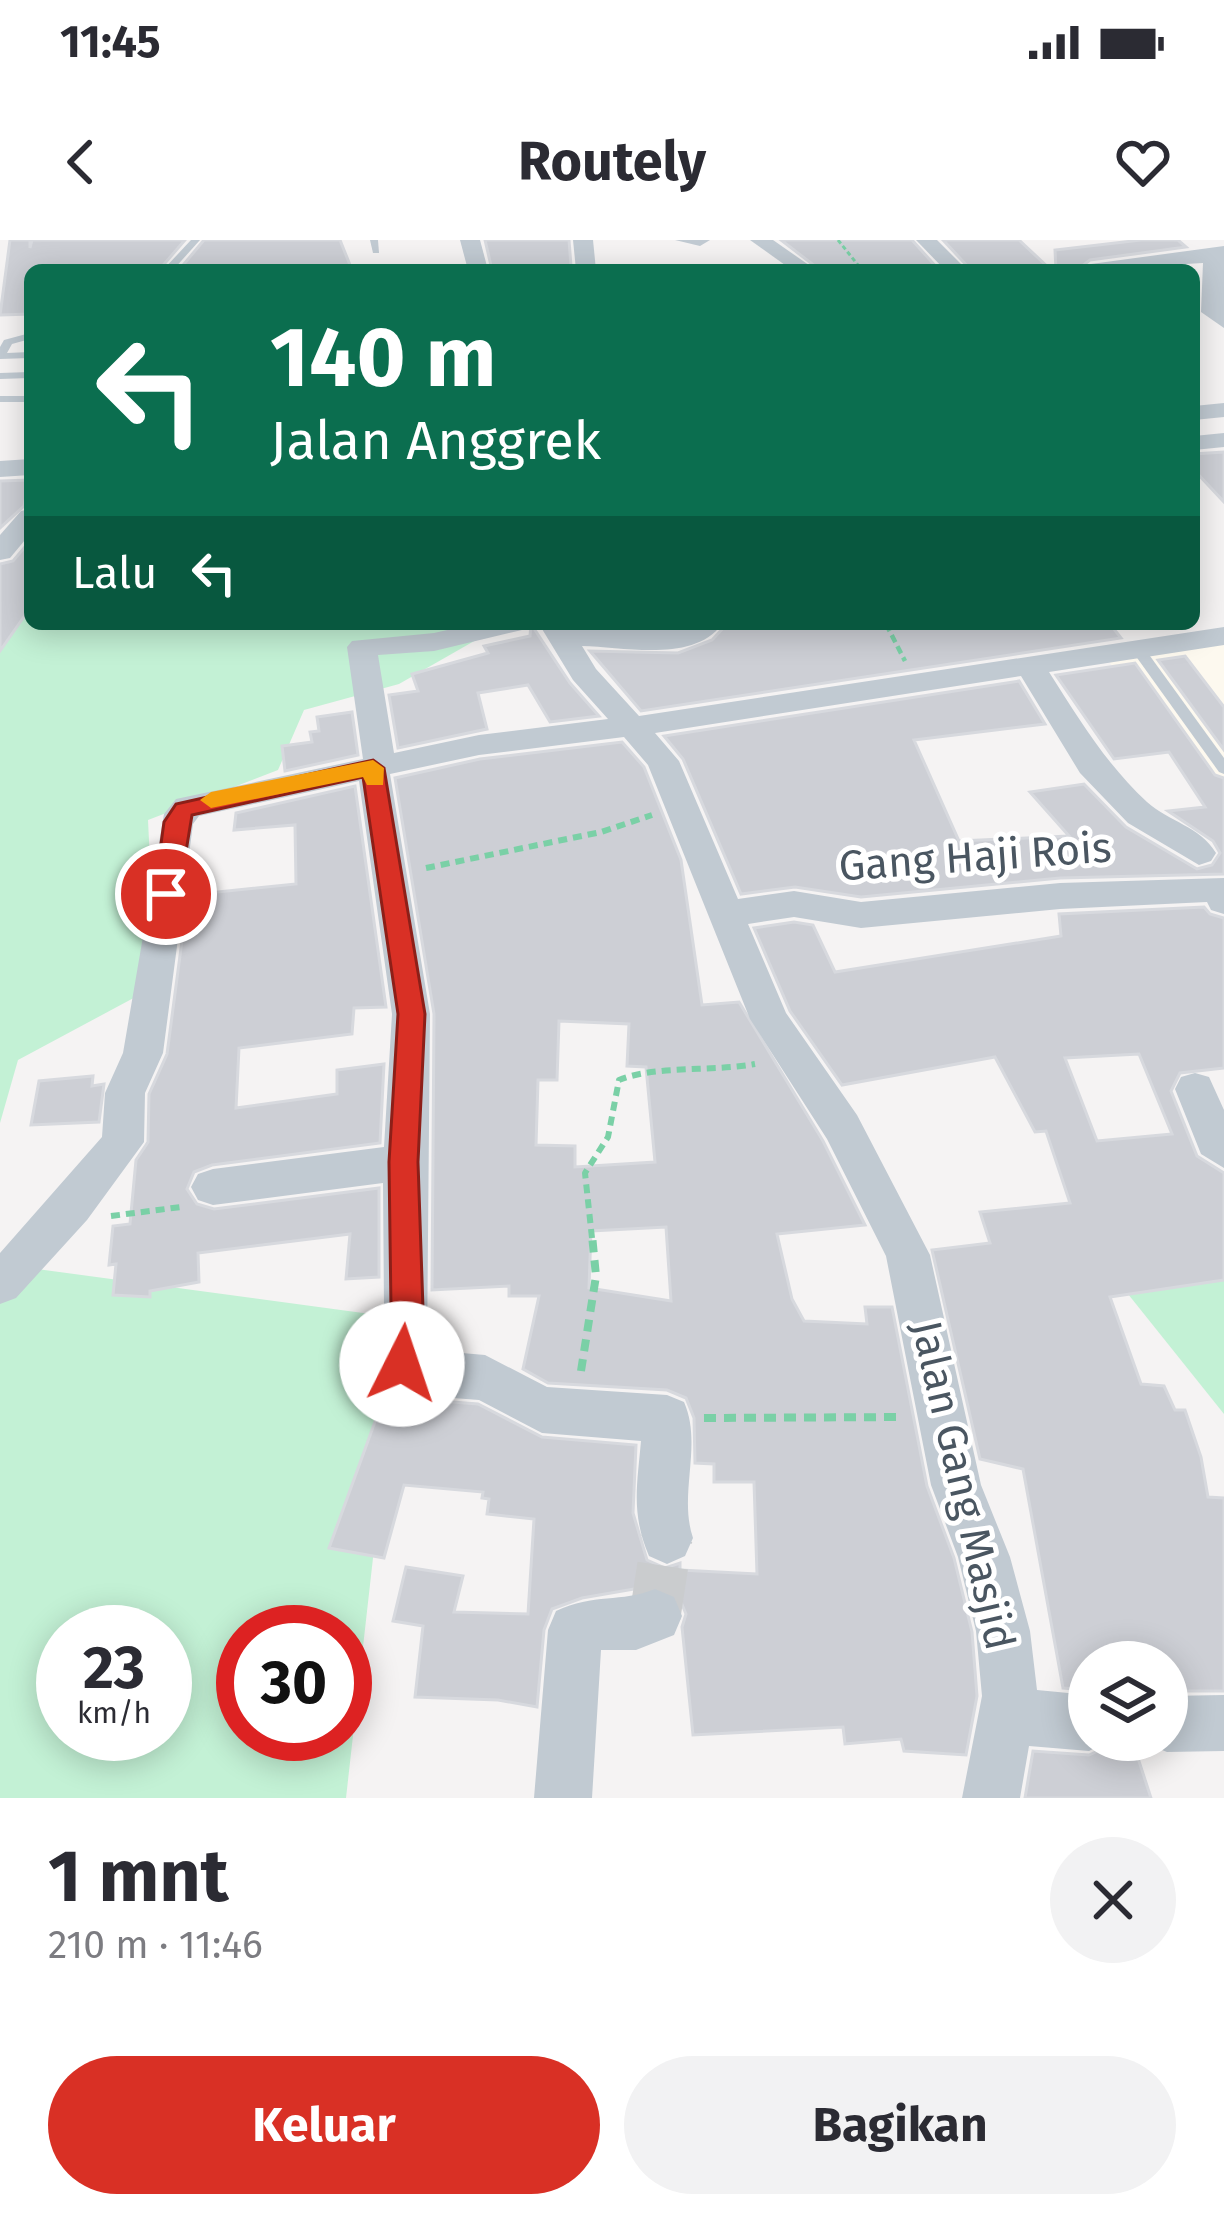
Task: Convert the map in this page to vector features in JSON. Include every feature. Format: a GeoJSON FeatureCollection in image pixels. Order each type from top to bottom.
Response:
{"type":"FeatureCollection","features":[{"type":"Feature","properties":{"kind":"street"},"geometry":{"type":"LineString","coordinates":[[686,240],[700,240]]}},
{"type":"Feature","properties":{"kind":"street"},"geometry":{"type":"LineString","coordinates":[[760,240],[797,264]]}},
{"type":"Feature","properties":{"kind":"street"},"geometry":{"type":"LineString","coordinates":[[926,240],[951,264]]}},
{"type":"Feature","properties":{"kind":"street"},"geometry":{"type":"LineString","coordinates":[[1139,264],[1218,254],[1210,315]]}},
{"type":"Feature","properties":{"kind":"street"},"geometry":{"type":"LineString","coordinates":[[0,553],[24,524]]}},
{"type":"Feature","properties":{"kind":"street"},"geometry":{"type":"LineString","coordinates":[[484,630],[434,641],[362,647],[411,1014],[402,1364],[427,1373],[485,1378],[542,1410],[667,1419],[660,1517],[667,1538]]}},
{"type":"Feature","properties":{"kind":"street"},"geometry":{"type":"LineString","coordinates":[[558,631],[686,638],[702,630]]}},
{"type":"Feature","properties":{"kind":"street","name":"Jalan Gang Masjid"},"geometry":{"type":"LineString","coordinates":[[558,631],[584,674],[657,751],[684,806],[755,991],[794,1060],[842,1127],[908,1255],[956,1485],[997,1600],[1007,1663],[1008,1711],[991,1798]]}},
{"type":"Feature","properties":{"kind":"street"},"geometry":{"type":"LineString","coordinates":[[0,1284],[72,1207],[123,1142],[125,1094],[143,1054],[180,813],[212,800],[479,745],[635,727],[1224,636]]}},
{"type":"Feature","properties":{"kind":"street"},"geometry":{"type":"LineString","coordinates":[[1030,666],[1103,777],[1140,815],[1178,835],[1199,854]]}},
{"type":"Feature","properties":{"kind":"street","name":"Gang Haji Rois"},"geometry":{"type":"LineString","coordinates":[[726,914],[794,904],[861,915],[1151,890],[1219,889],[1224,901]]}},
{"type":"Feature","properties":{"kind":"street"},"geometry":{"type":"LineString","coordinates":[[1196,1089],[1216,1142],[1224,1150]]}},
{"type":"Feature","properties":{"kind":"street"},"geometry":{"type":"LineString","coordinates":[[213,1187],[404,1162]]}},
{"type":"Feature","properties":{"kind":"street"},"geometry":{"type":"LineString","coordinates":[[563,1798],[575,1630],[584,1624],[643,1624],[655,1616]]}},
{"type":"Feature","properties":{"kind":"street"},"geometry":{"type":"LineString","coordinates":[[1008,1711],[1025,1718],[1068,1721]]}},
{"type":"Feature","properties":{"kind":"street"},"geometry":{"type":"LineString","coordinates":[[1188,1724],[1224,1723]]}},
{"type":"Feature","properties":{"kind":"lane"},"geometry":{"type":"LineString","coordinates":[[174,264],[196,240]]}},
{"type":"Feature","properties":{"kind":"lane"},"geometry":{"type":"LineString","coordinates":[[0,356],[8,341],[24,338]]}},
{"type":"Feature","properties":{"kind":"lane"},"geometry":{"type":"LineString","coordinates":[[1137,648],[1224,769]]}},
{"type":"Feature","properties":{"kind":"path"},"geometry":{"type":"LineString","coordinates":[[838,240],[857,264]]}},
{"type":"Feature","properties":{"kind":"path"},"geometry":{"type":"LineString","coordinates":[[393,883],[437,865],[601,832],[684,806]]}},
{"type":"Feature","properties":{"kind":"path"},"geometry":{"type":"LineString","coordinates":[[572,1414],[596,1276],[585,1173],[608,1137],[619,1079],[639,1072],[712,1072],[794,1060]]}},
{"type":"Feature","properties":{"kind":"path"},"geometry":{"type":"LineString","coordinates":[[72,1207],[100,1217],[189,1207],[213,1187]]}},
{"type":"Feature","properties":{"kind":"path"},"geometry":{"type":"LineString","coordinates":[[667,1419],[940,1417]]}},
{"type":"Feature","properties":{"kind":"shaded area"},"geometry":{"type":"Polygon","coordinates":[[[1224,642],[1224,805],[1205,808],[1106,657],[1224,642]]]}},
{"type":"Feature","properties":{"kind":"green space"},"geometry":{"type":"Polygon","coordinates":[[[24,598],[24,630],[494,630],[399,684],[304,710],[278,770],[148,820],[156,986],[18,1060],[0,1123],[0,620],[24,598]]]}},
{"type":"Feature","properties":{"kind":"green space"},"geometry":{"type":"Polygon","coordinates":[[[0,1264],[400,1318],[368,1605],[216,1605],[216,1761],[350,1761],[346,1798],[0,1798],[0,1264]]]}},
{"type":"Feature","properties":{"kind":"green space"},"geometry":{"type":"Polygon","coordinates":[[[1224,1276],[1224,1414],[1128,1294],[1224,1276]]]}},
{"type":"Feature","properties":{"kind":"building"},"geometry":{"type":"Polygon","coordinates":[[[10,240],[30,240],[30,248],[32,240],[185,240],[164,264],[24,264],[24,314],[0,315],[10,240]]]}},
{"type":"Feature","properties":{"kind":"building"},"geometry":{"type":"Polygon","coordinates":[[[204,240],[340,240],[350,264],[184,264],[204,240]]]}},
{"type":"Feature","properties":{"kind":"building"},"geometry":{"type":"Polygon","coordinates":[[[485,240],[569,240],[571,264],[491,264],[485,240]]]}},
{"type":"Feature","properties":{"kind":"building"},"geometry":{"type":"Polygon","coordinates":[[[781,240],[912,240],[934,264],[812,264],[781,240]]]}},
{"type":"Feature","properties":{"kind":"building"},"geometry":{"type":"Polygon","coordinates":[[[943,240],[1019,240],[1045,264],[965,264],[943,240]]]}},
{"type":"Feature","properties":{"kind":"building"},"geometry":{"type":"Polygon","coordinates":[[[1141,240],[1178,240],[1186,247],[1085,264],[1056,264],[1055,250],[1141,240]]]}},
{"type":"Feature","properties":{"kind":"building"},"geometry":{"type":"Polygon","coordinates":[[[1224,452],[1224,502],[1200,476],[1200,454],[1224,452]]]}},
{"type":"Feature","properties":{"kind":"building"},"geometry":{"type":"Polygon","coordinates":[[[24,480],[24,506],[0,528],[0,481],[24,480]]]}},
{"type":"Feature","properties":{"kind":"building"},"geometry":{"type":"Polygon","coordinates":[[[24,548],[24,617],[0,651],[0,564],[13,561],[24,548]]]}},
{"type":"Feature","properties":{"kind":"building"},"geometry":{"type":"Polygon","coordinates":[[[535,630],[599,716],[550,722],[528,685],[478,693],[487,729],[398,748],[389,695],[418,691],[412,674],[488,653],[484,646],[530,636],[535,630]]]}},
{"type":"Feature","properties":{"kind":"building"},"geometry":{"type":"Polygon","coordinates":[[[721,630],[1115,630],[1121,638],[641,711],[590,651],[678,653],[712,640],[721,630]]]}},
{"type":"Feature","properties":{"kind":"building"},"geometry":{"type":"Polygon","coordinates":[[[1185,656],[1224,707],[1224,750],[1158,660],[1185,656]]]}},
{"type":"Feature","properties":{"kind":"building"},"geometry":{"type":"Polygon","coordinates":[[[1135,663],[1215,775],[1224,778],[1224,874],[1060,878],[861,897],[795,887],[741,894],[683,759],[664,736],[1019,681],[1045,724],[914,740],[959,841],[1069,836],[1030,792],[1084,784],[1126,827],[1197,869],[1212,865],[1220,853],[1213,841],[1168,811],[1205,807],[1169,752],[1114,759],[1056,675],[1135,663]]]}},
{"type":"Feature","properties":{"kind":"building"},"geometry":{"type":"Polygon","coordinates":[[[352,712],[358,755],[285,771],[282,746],[312,742],[310,732],[319,731],[317,717],[352,712]]]}},
{"type":"Feature","properties":{"kind":"building"},"geometry":{"type":"Polygon","coordinates":[[[622,742],[644,767],[681,860],[702,1005],[739,1002],[823,1141],[865,1225],[777,1234],[792,1299],[804,1321],[867,1324],[865,1307],[892,1307],[927,1486],[954,1558],[972,1632],[977,1696],[966,1755],[904,1751],[901,1739],[845,1744],[843,1727],[693,1735],[682,1627],[686,1614],[678,1595],[657,1585],[582,1598],[552,1609],[544,1630],[537,1707],[498,1700],[415,1697],[423,1626],[393,1621],[406,1567],[463,1576],[454,1612],[528,1614],[534,1519],[487,1514],[489,1499],[482,1498],[483,1492],[404,1485],[384,1558],[329,1548],[388,1386],[427,1400],[478,1404],[542,1437],[636,1445],[633,1513],[647,1560],[665,1568],[680,1563],[680,1570],[757,1574],[754,1482],[714,1482],[714,1464],[695,1463],[694,1418],[686,1398],[667,1390],[548,1383],[523,1369],[539,1296],[509,1296],[509,1286],[432,1290],[434,1014],[395,778],[480,759],[622,742]],[[559,1021],[557,1080],[538,1080],[536,1145],[575,1146],[575,1167],[655,1162],[646,1067],[627,1066],[629,1024],[559,1021]],[[666,1227],[591,1231],[589,1288],[671,1301],[666,1227]]]}},
{"type":"Feature","properties":{"kind":"building"},"geometry":{"type":"Polygon","coordinates":[[[355,786],[386,1007],[354,1008],[352,1034],[239,1048],[236,1108],[337,1094],[337,1070],[384,1064],[380,1143],[212,1165],[194,1172],[187,1189],[197,1204],[214,1209],[379,1188],[379,1277],[346,1279],[350,1234],[198,1253],[199,1282],[150,1291],[150,1297],[113,1295],[116,1264],[109,1265],[113,1226],[130,1224],[136,1160],[148,1142],[149,1094],[167,1054],[188,895],[296,884],[295,825],[234,830],[236,813],[355,786]]]}},
{"type":"Feature","properties":{"kind":"building"},"geometry":{"type":"Polygon","coordinates":[[[1204,907],[1224,918],[1224,1068],[1180,1073],[1171,1091],[1197,1156],[1224,1173],[1224,1280],[1110,1297],[1141,1384],[1164,1386],[1175,1410],[1185,1410],[1208,1497],[1224,1498],[1224,1691],[1188,1691],[1188,1641],[1068,1641],[1068,1688],[1063,1688],[1023,1469],[980,1459],[932,1250],[990,1243],[980,1212],[1070,1203],[1046,1131],[1035,1132],[995,1057],[842,1085],[790,1011],[754,928],[794,922],[813,925],[835,972],[1061,936],[1059,914],[1204,907]],[[1139,1054],[1065,1058],[1097,1141],[1172,1134],[1139,1054]]]}},
{"type":"Feature","properties":{"kind":"building"},"geometry":{"type":"Polygon","coordinates":[[[93,1076],[92,1086],[104,1084],[99,1122],[31,1125],[39,1081],[93,1076]]]}},
{"type":"Feature","properties":{"kind":"building"},"geometry":{"type":"Polygon","coordinates":[[[1033,1751],[1068,1754],[1068,1761],[1139,1761],[1151,1798],[1025,1798],[1033,1751]]]}},
{"type":"Feature","properties":{"kind":"tunnel"},"geometry":{"type":"LineString","coordinates":[[655,1616],[667,1538]]}},
{"type":"Feature","properties":{"kind":"slow traffic"},"geometry":{"type":"LineString","coordinates":[[211,800],[373,768],[375,780]]}},
{"type":"Feature","properties":{"kind":"route"},"geometry":{"type":"LineString","coordinates":[[166,894],[176,822],[184,809],[373,768],[411,1014],[402,1364]]}}]}
